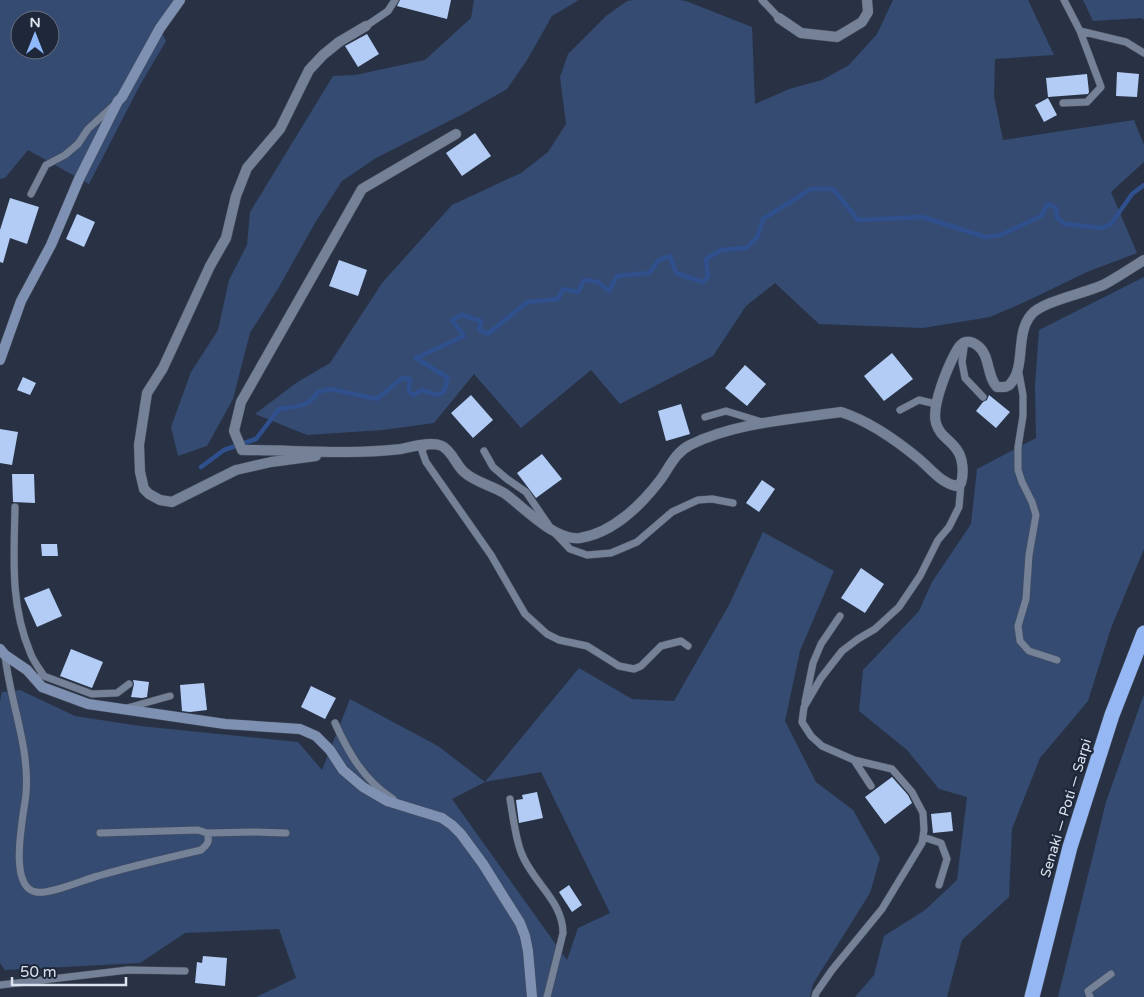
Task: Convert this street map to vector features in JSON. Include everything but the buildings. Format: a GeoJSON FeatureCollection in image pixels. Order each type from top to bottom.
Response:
{"type":"FeatureCollection","features":[{"type":"Feature","properties":{"kind":"highway","name":"Senaki — Poti — Sarpi"},"geometry":{"type":"LineString","coordinates":[[1032,997],[1070,847],[1112,714],[1144,632]]}},
{"type":"Feature","properties":{"kind":"street"},"geometry":{"type":"LineString","coordinates":[[0,360],[21,301],[51,245],[79,179],[118,101],[160,28],[180,0]]}},
{"type":"Feature","properties":{"kind":"street"},"geometry":{"type":"LineString","coordinates":[[779,18],[801,33],[837,37],[862,22],[868,12],[867,0]]}},
{"type":"Feature","properties":{"kind":"street"},"geometry":{"type":"LineString","coordinates":[[356,451],[271,462],[236,470],[172,502],[160,500],[144,489],[140,472],[139,445],[148,393],[163,368],[210,266],[226,238],[236,196],[247,168],[280,129],[310,70],[323,54],[366,26]]}},
{"type":"Feature","properties":{"kind":"street"},"geometry":{"type":"LineString","coordinates":[[456,134],[362,190],[241,402],[234,431],[242,450],[384,451],[441,446],[448,451],[464,473],[503,492],[552,530],[564,536],[579,538],[598,533],[618,522],[660,480],[676,456],[689,445],[732,429],[841,412],[854,416],[889,437],[947,484],[956,486],[961,483],[963,476],[961,460],[957,450],[940,433],[934,413],[952,359],[960,345],[965,341],[980,347],[990,368],[993,382],[997,387],[1007,387],[1012,383],[1018,368],[1025,324],[1032,313],[1047,305],[1104,284],[1144,260]]}},
{"type":"Feature","properties":{"kind":"street"},"geometry":{"type":"LineString","coordinates":[[3,652],[27,670],[42,687],[88,704],[225,724],[300,728],[316,736],[330,750],[343,770],[363,787],[388,801],[442,818],[452,825],[483,864],[520,923],[526,936],[532,997]]}},
{"type":"Feature","properties":{"kind":"lane"},"geometry":{"type":"LineString","coordinates":[[366,26],[388,11],[395,0]]}},
{"type":"Feature","properties":{"kind":"lane"},"geometry":{"type":"LineString","coordinates":[[762,0],[779,18]]}},
{"type":"Feature","properties":{"kind":"lane"},"geometry":{"type":"LineString","coordinates":[[1063,103],[1087,102],[1101,86],[1080,31],[1064,0]]}},
{"type":"Feature","properties":{"kind":"lane"},"geometry":{"type":"LineString","coordinates":[[1080,31],[1126,42],[1144,53]]}},
{"type":"Feature","properties":{"kind":"lane"},"geometry":{"type":"LineString","coordinates":[[31,194],[46,164],[65,155],[78,144],[88,130],[118,101]]}},
{"type":"Feature","properties":{"kind":"lane"},"geometry":{"type":"LineString","coordinates":[[965,341],[962,362],[965,378],[983,397]]}},
{"type":"Feature","properties":{"kind":"lane"},"geometry":{"type":"LineString","coordinates":[[1018,368],[1023,395],[1023,416],[1018,447],[1018,470],[1036,515],[1029,555],[1026,600],[1018,626],[1020,641],[1029,650],[1058,660]]}},
{"type":"Feature","properties":{"kind":"lane"},"geometry":{"type":"LineString","coordinates":[[900,410],[919,400],[936,404]]}},
{"type":"Feature","properties":{"kind":"lane"},"geometry":{"type":"LineString","coordinates":[[705,417],[726,412],[766,423]]}},
{"type":"Feature","properties":{"kind":"lane"},"geometry":{"type":"LineString","coordinates":[[425,446],[422,451],[426,462],[491,555],[525,614],[547,634],[559,640],[587,646],[619,666],[634,669],[641,666],[661,646],[681,641],[688,646]]}},
{"type":"Feature","properties":{"kind":"lane"},"geometry":{"type":"LineString","coordinates":[[484,451],[493,467],[526,492],[552,530],[570,549],[587,555],[611,553],[637,542],[672,512],[698,500],[712,499],[733,503]]}},
{"type":"Feature","properties":{"kind":"lane"},"geometry":{"type":"LineString","coordinates":[[804,707],[821,678],[842,651],[875,629],[899,607],[920,576],[938,540],[949,526],[959,507],[961,483]]}},
{"type":"Feature","properties":{"kind":"lane"},"geometry":{"type":"LineString","coordinates":[[15,507],[13,580],[18,618],[30,654],[44,676]]}},
{"type":"Feature","properties":{"kind":"lane"},"geometry":{"type":"LineString","coordinates":[[816,997],[816,993],[832,970],[882,909],[910,865],[922,843],[923,837],[922,813],[912,792],[892,769],[854,760],[822,746],[811,736],[802,722],[813,663],[821,644],[840,616]]}},
{"type":"Feature","properties":{"kind":"lane"},"geometry":{"type":"LineString","coordinates":[[3,652],[22,737],[27,769],[20,847],[20,874],[26,886],[34,892],[44,893],[98,876],[201,850],[208,844],[207,833]]}},
{"type":"Feature","properties":{"kind":"lane"},"geometry":{"type":"LineString","coordinates":[[27,670],[92,694],[117,693],[129,684]]}},
{"type":"Feature","properties":{"kind":"lane"},"geometry":{"type":"LineString","coordinates":[[124,709],[170,696]]}},
{"type":"Feature","properties":{"kind":"lane"},"geometry":{"type":"LineString","coordinates":[[335,723],[358,767],[370,781],[404,807]]}},
{"type":"Feature","properties":{"kind":"lane"},"geometry":{"type":"LineString","coordinates":[[854,760],[871,786]]}},
{"type":"Feature","properties":{"kind":"lane"},"geometry":{"type":"LineString","coordinates":[[510,799],[521,852],[529,868],[550,897],[563,923],[563,933],[547,997]]}},
{"type":"Feature","properties":{"kind":"lane"},"geometry":{"type":"LineString","coordinates":[[100,833],[198,830],[207,833],[286,833]]}},
{"type":"Feature","properties":{"kind":"lane"},"geometry":{"type":"LineString","coordinates":[[923,837],[941,843],[947,859],[939,885]]}},
{"type":"Feature","properties":{"kind":"lane"},"geometry":{"type":"LineString","coordinates":[[0,984],[128,970],[185,971]]}},
{"type":"Feature","properties":{"kind":"lane"},"geometry":{"type":"LineString","coordinates":[[1090,997],[1088,991],[1111,974]]}},
{"type":"Feature","properties":{"kind":"shaded area"},"geometry":{"type":"Polygon","coordinates":[[[0,0],[180,0],[160,28],[166,41],[140,85],[89,184],[28,150],[5,178],[0,179],[0,0]]]}},
{"type":"Feature","properties":{"kind":"shaded area"},"geometry":{"type":"Polygon","coordinates":[[[474,0],[579,0],[552,16],[527,60],[507,89],[465,113],[376,158],[342,181],[250,333],[233,399],[207,446],[178,456],[171,427],[191,372],[218,330],[229,280],[247,245],[250,212],[333,76],[355,75],[425,60],[471,18],[474,0]]]}},
{"type":"Feature","properties":{"kind":"shaded area"},"geometry":{"type":"Polygon","coordinates":[[[893,0],[1028,0],[1054,55],[995,59],[994,96],[1003,140],[1134,120],[1144,145],[1144,162],[1111,192],[1137,253],[1087,272],[990,317],[923,328],[819,324],[775,283],[746,306],[713,356],[620,404],[591,370],[521,428],[474,374],[434,423],[383,430],[307,435],[255,414],[296,383],[330,363],[382,283],[452,205],[521,173],[548,152],[566,124],[560,77],[568,54],[606,16],[627,1],[686,1],[752,27],[755,104],[789,89],[822,80],[849,65],[877,34],[893,0]]]}},
{"type":"Feature","properties":{"kind":"shaded area"},"geometry":{"type":"Polygon","coordinates":[[[1083,0],[1144,0],[1144,20],[1142,18],[1093,21],[1083,0]]]}},
{"type":"Feature","properties":{"kind":"shaded area"},"geometry":{"type":"Polygon","coordinates":[[[1144,277],[1144,549],[1111,628],[1088,701],[1040,758],[1012,829],[1009,897],[962,940],[947,997],[855,997],[874,975],[884,936],[925,910],[957,880],[967,797],[939,789],[907,750],[859,711],[863,670],[919,611],[932,582],[971,524],[977,469],[1036,438],[1035,385],[1039,330],[1144,277]]]}},
{"type":"Feature","properties":{"kind":"shaded area"},"geometry":{"type":"Polygon","coordinates":[[[763,532],[834,571],[800,651],[785,721],[816,782],[853,810],[880,858],[870,893],[813,984],[810,997],[256,997],[296,978],[279,929],[185,933],[140,963],[5,970],[0,963],[0,701],[2,692],[20,690],[75,716],[140,726],[298,742],[322,770],[350,699],[438,746],[485,782],[579,668],[632,699],[674,701],[729,605],[763,532]],[[541,772],[485,782],[452,799],[567,960],[578,928],[610,913],[541,772]]]}},
{"type":"Feature","properties":{"kind":"shaded area"},"geometry":{"type":"Polygon","coordinates":[[[1144,694],[1144,997],[1058,997],[1106,802],[1144,694]]]}},
{"type":"Feature","properties":{"kind":"waterway"},"geometry":{"type":"LineString","coordinates":[[201,467],[224,450],[256,439],[279,409],[296,407],[306,403],[318,392],[330,389],[377,399],[402,378],[410,379],[409,391],[413,395],[422,390],[437,395],[444,392],[448,378],[416,358],[464,336],[452,320],[462,315],[481,321],[479,330],[488,334],[527,302],[558,299],[563,289],[578,292],[584,280],[598,282],[609,291],[617,276],[649,273],[659,260],[670,256],[676,273],[703,282],[708,277],[706,259],[721,250],[746,248],[757,238],[763,219],[811,189],[833,189],[858,220],[923,217],[985,237],[1001,235],[1041,216],[1048,204],[1056,208],[1057,218],[1065,224],[1101,228],[1111,224],[1132,194],[1144,185]]}}]}
